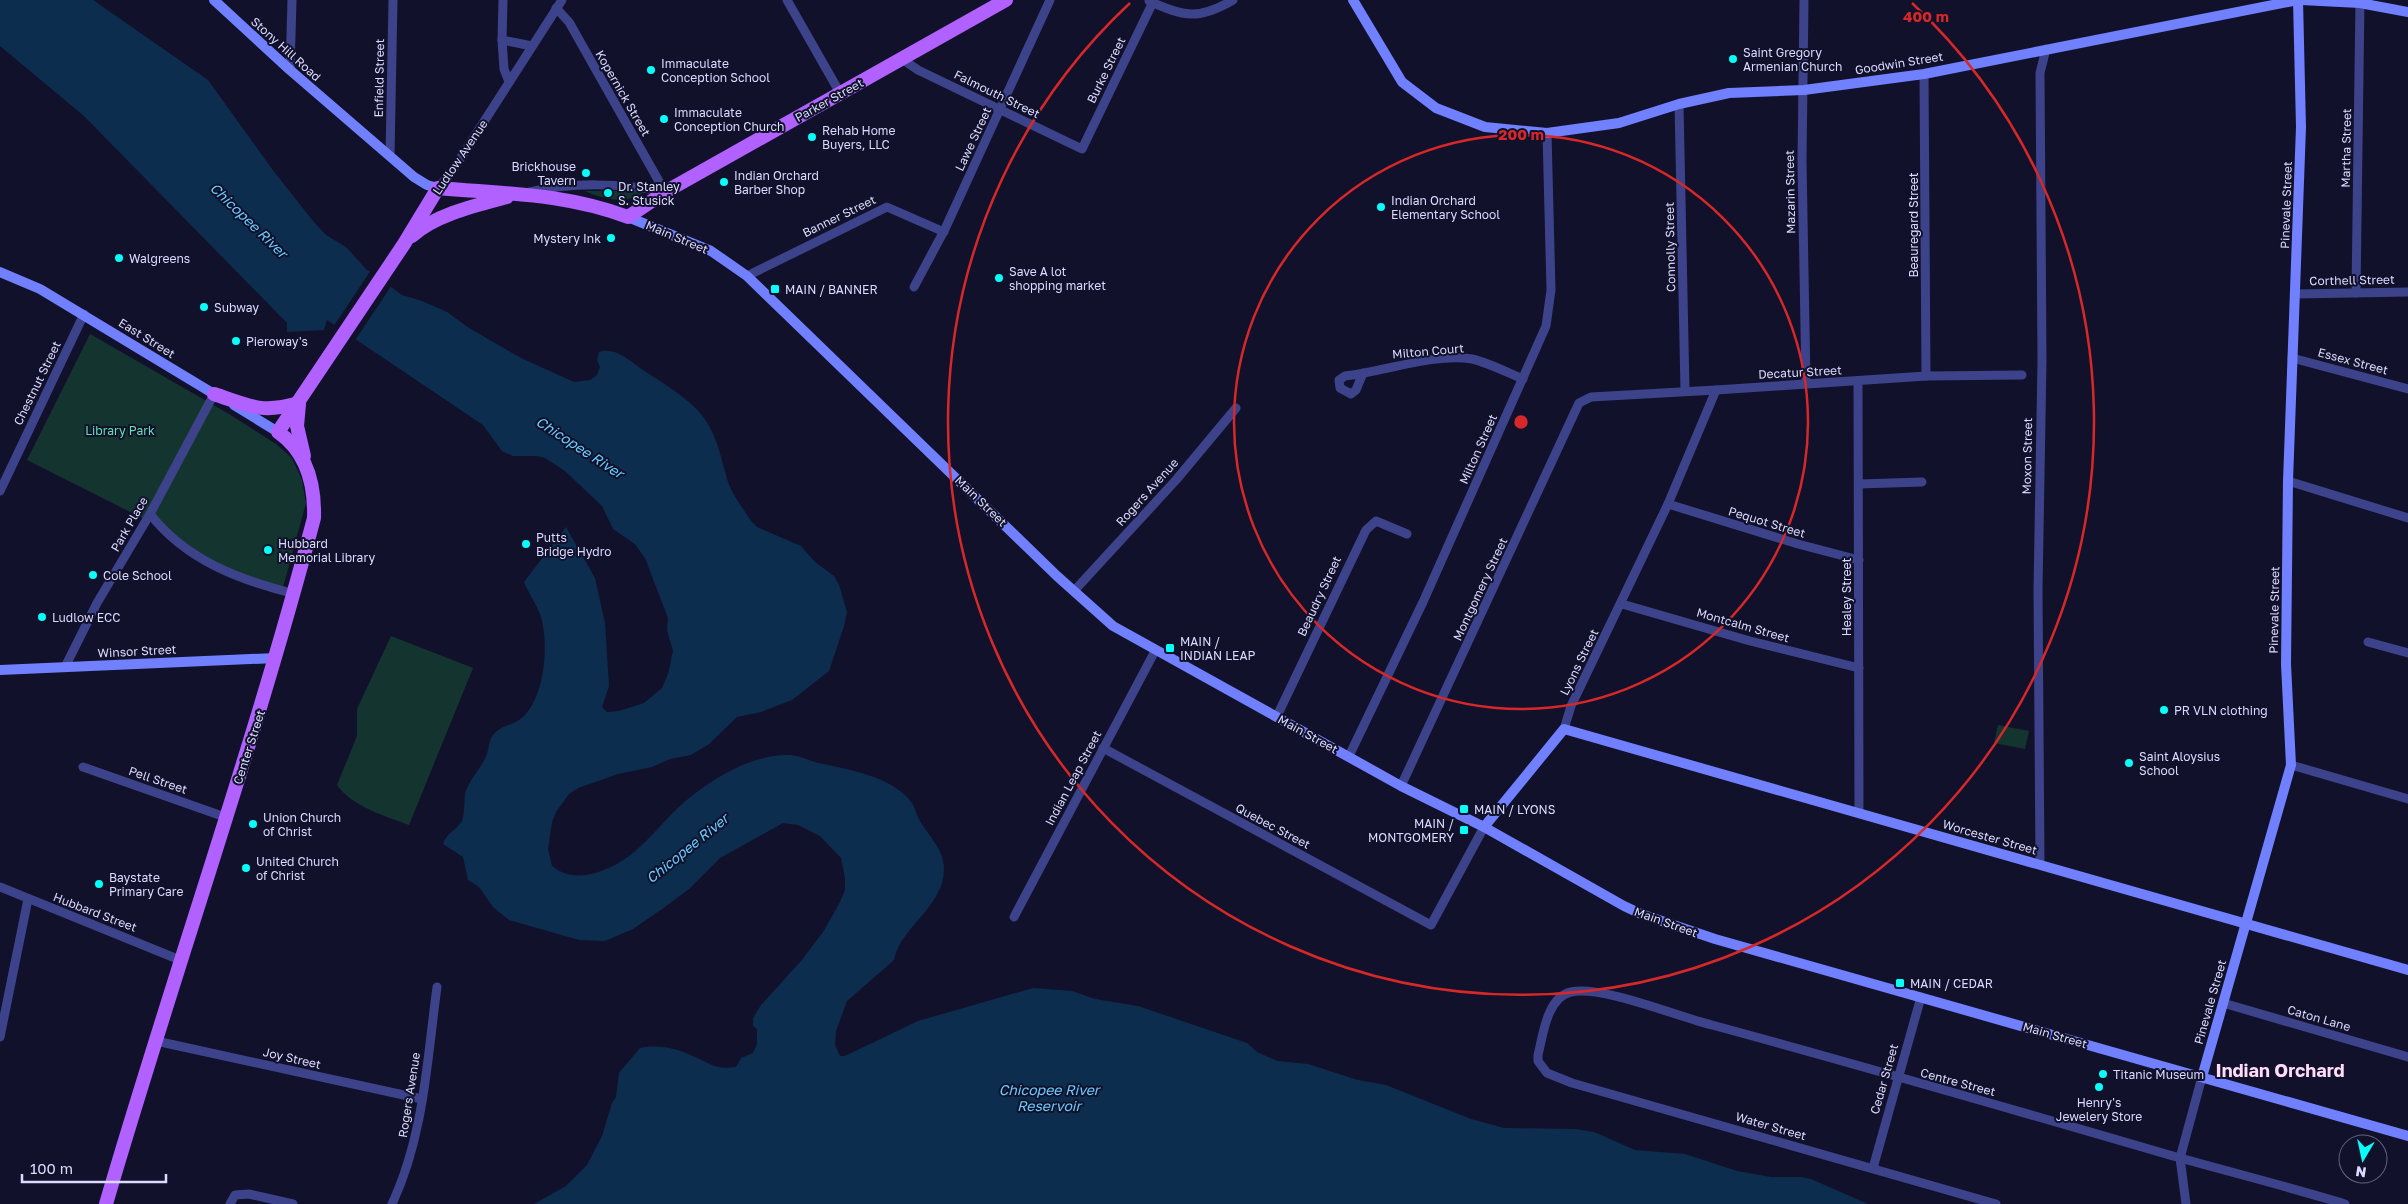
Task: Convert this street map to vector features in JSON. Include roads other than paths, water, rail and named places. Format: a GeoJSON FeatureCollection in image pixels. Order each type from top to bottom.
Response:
{"type":"FeatureCollection","features":[{"type":"Feature","properties":{"kind":"main road","name":"Stony Hill Road"},"geometry":{"type":"LineString","coordinates":[[214,0],[342,116]]}},
{"type":"Feature","properties":{"kind":"main road","name":"Parker Street"},"geometry":{"type":"LineString","coordinates":[[628,216],[665,192],[902,59],[986,5],[1006,0]]}},
{"type":"Feature","properties":{"kind":"main road","name":"Goodwin Street"},"geometry":{"type":"LineString","coordinates":[[1353,0],[1402,82],[1436,108],[1485,127],[1547,134],[1619,123],[1679,104],[1729,93],[1804,90],[1924,74],[2299,0],[2360,2],[2408,12]]}},
{"type":"Feature","properties":{"kind":"main road","name":"Pinevale Street"},"geometry":{"type":"LineString","coordinates":[[2202,1077],[2291,765],[2286,664],[2288,481],[2301,127],[2299,0]]}},
{"type":"Feature","properties":{"kind":"main road","name":"Main Street"},"geometry":{"type":"LineString","coordinates":[[342,116],[414,177],[427,185],[438,188],[524,193],[583,203],[628,216],[711,251],[747,276],[1074,592],[1113,626],[1155,651],[1402,786],[1484,827],[1641,914],[1715,939],[2408,1136]]}},
{"type":"Feature","properties":{"kind":"main road","name":"Ludlow Avenue"},"geometry":{"type":"LineString","coordinates":[[299,403],[404,244],[438,188]]}},
{"type":"Feature","properties":{"kind":"main road"},"geometry":{"type":"LineString","coordinates":[[404,244],[418,231],[431,223],[476,205],[524,193]]}},
{"type":"Feature","properties":{"kind":"main road","name":"East Street"},"geometry":{"type":"LineString","coordinates":[[0,272],[40,289],[84,314],[278,432]]}},
{"type":"Feature","properties":{"kind":"main road"},"geometry":{"type":"LineString","coordinates":[[214,394],[264,409],[278,409],[299,403]]}},
{"type":"Feature","properties":{"kind":"main road"},"geometry":{"type":"LineString","coordinates":[[278,432],[299,403]]}},
{"type":"Feature","properties":{"kind":"main road"},"geometry":{"type":"LineString","coordinates":[[299,403],[297,430],[309,474]]}},
{"type":"Feature","properties":{"kind":"main road","name":"Center Street"},"geometry":{"type":"LineString","coordinates":[[106,1204],[225,816],[258,718],[295,594],[314,518],[315,493],[309,474],[293,446],[278,432]]}},
{"type":"Feature","properties":{"kind":"main road","name":"Winsor Street"},"geometry":{"type":"LineString","coordinates":[[0,670],[276,658]]}},
{"type":"Feature","properties":{"kind":"main road","name":"Worcester Street"},"geometry":{"type":"LineString","coordinates":[[1564,728],[2408,970]]}},
{"type":"Feature","properties":{"kind":"main road","name":"Lyons Street"},"geometry":{"type":"LineString","coordinates":[[1484,827],[1564,728]]}},
{"type":"Feature","properties":{"kind":"street"},"geometry":{"type":"LineString","coordinates":[[290,70],[292,0]]}},
{"type":"Feature","properties":{"kind":"street","name":"Enfield Street"},"geometry":{"type":"LineString","coordinates":[[390,156],[393,0]]}},
{"type":"Feature","properties":{"kind":"street"},"geometry":{"type":"LineString","coordinates":[[503,0],[502,40],[504,69],[509,82]]}},
{"type":"Feature","properties":{"kind":"street","name":"Ludlow Avenue"},"geometry":{"type":"LineString","coordinates":[[438,188],[451,173],[562,0]]}},
{"type":"Feature","properties":{"kind":"street"},"geometry":{"type":"LineString","coordinates":[[788,0],[840,94]]}},
{"type":"Feature","properties":{"kind":"street","name":"Lawe Street"},"geometry":{"type":"LineString","coordinates":[[914,287],[944,232],[1050,0]]}},
{"type":"Feature","properties":{"kind":"street"},"geometry":{"type":"LineString","coordinates":[[1150,1],[1182,14],[1200,15],[1233,0]]}},
{"type":"Feature","properties":{"kind":"street","name":"Mazarin Street"},"geometry":{"type":"LineString","coordinates":[[1804,0],[1802,161],[1806,383]]}},
{"type":"Feature","properties":{"kind":"street","name":"Burke Street"},"geometry":{"type":"LineString","coordinates":[[1082,148],[1150,1]]}},
{"type":"Feature","properties":{"kind":"street","name":"Martha Street"},"geometry":{"type":"LineString","coordinates":[[2356,293],[2360,2]]}},
{"type":"Feature","properties":{"kind":"street","name":"Kopernick Street"},"geometry":{"type":"LineString","coordinates":[[556,8],[568,22],[665,192]]}},
{"type":"Feature","properties":{"kind":"street"},"geometry":{"type":"LineString","coordinates":[[502,40],[532,46]]}},
{"type":"Feature","properties":{"kind":"street","name":"Moxon Street"},"geometry":{"type":"LineString","coordinates":[[2040,864],[2038,580],[2042,362],[2040,74],[2046,49]]}},
{"type":"Feature","properties":{"kind":"street","name":"Falmouth Street"},"geometry":{"type":"LineString","coordinates":[[902,59],[918,70],[1082,148]]}},
{"type":"Feature","properties":{"kind":"street","name":"Beauregard Street"},"geometry":{"type":"LineString","coordinates":[[1924,74],[1926,376]]}},
{"type":"Feature","properties":{"kind":"street","name":"Connolly Street"},"geometry":{"type":"LineString","coordinates":[[1679,104],[1685,390]]}},
{"type":"Feature","properties":{"kind":"street","name":"Milton Street"},"geometry":{"type":"LineString","coordinates":[[1349,756],[1422,602],[1544,333],[1551,299],[1547,134]]}},
{"type":"Feature","properties":{"kind":"street"},"geometry":{"type":"LineString","coordinates":[[524,193],[553,186],[647,188],[665,192]]}},
{"type":"Feature","properties":{"kind":"street","name":"Banner Street"},"geometry":{"type":"LineString","coordinates":[[747,276],[887,207],[944,232]]}},
{"type":"Feature","properties":{"kind":"street","name":"Corthell Street"},"geometry":{"type":"LineString","coordinates":[[2296,294],[2408,292]]}},
{"type":"Feature","properties":{"kind":"street","name":"Chestnut Street"},"geometry":{"type":"LineString","coordinates":[[0,491],[84,314]]}},
{"type":"Feature","properties":{"kind":"street","name":"Essex Street"},"geometry":{"type":"LineString","coordinates":[[2292,358],[2408,389]]}},
{"type":"Feature","properties":{"kind":"street","name":"Milton Court"},"geometry":{"type":"LineString","coordinates":[[1363,373],[1407,364],[1460,359],[1483,362],[1523,379]]}},
{"type":"Feature","properties":{"kind":"street","name":"Decatur Street"},"geometry":{"type":"LineString","coordinates":[[1580,402],[1591,397],[1685,390],[1858,382],[1926,376],[2022,376]]}},
{"type":"Feature","properties":{"kind":"street","name":"Healey Street"},"geometry":{"type":"LineString","coordinates":[[1858,382],[1860,484],[1859,812]]}},
{"type":"Feature","properties":{"kind":"street","name":"Lyons Street"},"geometry":{"type":"LineString","coordinates":[[1564,728],[1571,706],[1622,604],[1668,504],[1716,390]]}},
{"type":"Feature","properties":{"kind":"street","name":"Park Place"},"geometry":{"type":"LineString","coordinates":[[64,667],[97,603],[150,514],[214,394]]}},
{"type":"Feature","properties":{"kind":"street","name":"Montgomery Street"},"geometry":{"type":"LineString","coordinates":[[1402,786],[1580,402]]}},
{"type":"Feature","properties":{"kind":"street","name":"Rogers Avenue"},"geometry":{"type":"LineString","coordinates":[[1074,592],[1176,480],[1236,408]]}},
{"type":"Feature","properties":{"kind":"street"},"geometry":{"type":"LineString","coordinates":[[2288,481],[2408,518]]}},
{"type":"Feature","properties":{"kind":"street"},"geometry":{"type":"LineString","coordinates":[[1860,484],[1922,482]]}},
{"type":"Feature","properties":{"kind":"street","name":"Pequot Street"},"geometry":{"type":"LineString","coordinates":[[1668,504],[1798,544],[1859,560]]}},
{"type":"Feature","properties":{"kind":"street"},"geometry":{"type":"LineString","coordinates":[[150,514],[162,529],[180,545],[224,572],[295,594]]}},
{"type":"Feature","properties":{"kind":"street","name":"Beaudry Street"},"geometry":{"type":"LineString","coordinates":[[1277,716],[1366,530],[1376,522],[1407,534]]}},
{"type":"Feature","properties":{"kind":"street","name":"Montcalm Street"},"geometry":{"type":"LineString","coordinates":[[1622,604],[1750,641],[1859,668]]}},
{"type":"Feature","properties":{"kind":"street"},"geometry":{"type":"LineString","coordinates":[[2368,642],[2408,653]]}},
{"type":"Feature","properties":{"kind":"street","name":"Indian Leap Street"},"geometry":{"type":"LineString","coordinates":[[1014,917],[1155,651]]}},
{"type":"Feature","properties":{"kind":"street","name":"Quebec Street"},"geometry":{"type":"LineString","coordinates":[[1103,748],[1431,925]]}},
{"type":"Feature","properties":{"kind":"street"},"geometry":{"type":"LineString","coordinates":[[2291,765],[2408,799]]}},
{"type":"Feature","properties":{"kind":"street","name":"Pell Street"},"geometry":{"type":"LineString","coordinates":[[83,767],[225,816]]}},
{"type":"Feature","properties":{"kind":"street","name":"Lyons Street"},"geometry":{"type":"LineString","coordinates":[[1431,925],[1484,827]]}},
{"type":"Feature","properties":{"kind":"street","name":"Hubbard Street"},"geometry":{"type":"LineString","coordinates":[[0,888],[180,960]]}},
{"type":"Feature","properties":{"kind":"street"},"geometry":{"type":"LineString","coordinates":[[0,1037],[28,899]]}},
{"type":"Feature","properties":{"kind":"street","name":"Rogers Avenue"},"geometry":{"type":"LineString","coordinates":[[392,1204],[410,1161],[422,1099],[437,987]]}},
{"type":"Feature","properties":{"kind":"street","name":"Centre Street"},"geometry":{"type":"LineString","coordinates":[[1541,1067],[1538,1055],[1554,1003],[1564,994],[1572,991],[1586,992],[1639,1002],[1710,1025],[1799,1048],[1896,1078],[2345,1204]]}},
{"type":"Feature","properties":{"kind":"street","name":"Cedar Street"},"geometry":{"type":"LineString","coordinates":[[1873,1168],[1896,1078],[1920,998]]}},
{"type":"Feature","properties":{"kind":"street","name":"Caton Lane"},"geometry":{"type":"LineString","coordinates":[[2223,1003],[2408,1057]]}},
{"type":"Feature","properties":{"kind":"street","name":"Joy Street"},"geometry":{"type":"LineString","coordinates":[[156,1041],[422,1099]]}},
{"type":"Feature","properties":{"kind":"street","name":"Water Street"},"geometry":{"type":"LineString","coordinates":[[1541,1067],[1547,1073],[1572,1083],[1996,1204]]}},
{"type":"Feature","properties":{"kind":"street","name":"Pinevale Street"},"geometry":{"type":"LineString","coordinates":[[2186,1204],[2180,1158],[2202,1077]]}},
{"type":"Feature","properties":{"kind":"street"},"geometry":{"type":"LineString","coordinates":[[230,1204],[235,1195],[249,1194],[293,1204]]}},
{"type":"Feature","properties":{"kind":"water"},"geometry":{"type":"Polygon","coordinates":[[[0,0],[93,0],[208,80],[272,169],[313,221],[326,235],[346,247],[366,269],[402,295],[447,312],[469,328],[521,358],[574,382],[590,380],[597,375],[600,367],[597,360],[599,352],[610,351],[621,355],[667,385],[693,406],[706,421],[717,443],[730,487],[752,522],[757,527],[801,546],[815,562],[834,576],[839,585],[847,612],[829,671],[792,700],[761,712],[737,717],[709,744],[691,755],[670,759],[652,767],[618,774],[578,788],[569,794],[556,812],[552,822],[548,849],[552,866],[567,874],[591,874],[607,869],[635,851],[679,807],[710,783],[734,769],[759,759],[773,756],[796,756],[858,772],[874,777],[897,789],[912,804],[922,825],[938,848],[944,869],[942,882],[930,906],[904,937],[894,960],[847,1001],[836,1031],[835,1045],[840,1056],[845,1056],[918,1021],[1033,988],[1072,991],[1095,999],[1138,1006],[1247,1043],[1257,1052],[1277,1061],[1308,1064],[1358,1080],[1386,1085],[1471,1119],[1504,1128],[1575,1129],[1594,1132],[1635,1150],[1685,1154],[1737,1171],[1771,1177],[1811,1179],[1868,1204],[534,1204],[566,1186],[587,1165],[602,1136],[612,1103],[616,1097],[619,1073],[640,1048],[653,1046],[674,1049],[687,1053],[713,1066],[723,1068],[736,1067],[741,1058],[753,1053],[757,1044],[757,1029],[753,1026],[753,1018],[761,1005],[801,961],[823,932],[839,904],[845,890],[841,858],[820,836],[798,825],[783,823],[720,858],[689,889],[662,909],[633,929],[605,941],[579,940],[509,920],[493,907],[479,887],[468,880],[463,857],[443,844],[447,836],[462,821],[465,794],[472,778],[485,759],[493,735],[498,730],[524,716],[531,707],[541,683],[545,655],[543,628],[541,617],[524,582],[566,527],[595,578],[605,623],[609,686],[602,707],[607,712],[619,711],[644,703],[662,688],[668,674],[673,651],[667,630],[668,618],[645,558],[635,544],[613,529],[602,506],[565,471],[545,458],[513,456],[502,451],[483,425],[327,320],[324,330],[287,332],[287,323],[84,116],[0,46],[0,0]]]}},
{"type":"Feature","properties":{"kind":"place","name":"Saint Gregory Armenian Church"},"geometry":{"type":"Point","coordinates":[1733,59]}},
{"type":"Feature","properties":{"kind":"place","name":"Immaculate Conception School"},"geometry":{"type":"Point","coordinates":[651,70]}},
{"type":"Feature","properties":{"kind":"place","name":"Immaculate Conception Church"},"geometry":{"type":"Point","coordinates":[664,119]}},
{"type":"Feature","properties":{"kind":"place","name":"Rehab Home Buyers, LLC"},"geometry":{"type":"Point","coordinates":[812,137]}},
{"type":"Feature","properties":{"kind":"place","name":"Brickhouse Tavern"},"geometry":{"type":"Point","coordinates":[586,173]}},
{"type":"Feature","properties":{"kind":"place","name":"Indian Orchard Barber Shop"},"geometry":{"type":"Point","coordinates":[724,182]}},
{"type":"Feature","properties":{"kind":"place","name":"Dr. Stanley S. Stusick"},"geometry":{"type":"Point","coordinates":[608,193]}},
{"type":"Feature","properties":{"kind":"place","name":"Indian Orchard Elementary School"},"geometry":{"type":"Point","coordinates":[1381,207]}},
{"type":"Feature","properties":{"kind":"place","name":"Mystery Ink"},"geometry":{"type":"Point","coordinates":[611,238]}},
{"type":"Feature","properties":{"kind":"place","name":"Walgreens"},"geometry":{"type":"Point","coordinates":[119,258]}},
{"type":"Feature","properties":{"kind":"place","name":"Save A lot shopping market"},"geometry":{"type":"Point","coordinates":[999,278]}},
{"type":"Feature","properties":{"kind":"place","name":"MAIN / BANNER"},"geometry":{"type":"Point","coordinates":[775,289]}},
{"type":"Feature","properties":{"kind":"place","name":"Subway"},"geometry":{"type":"Point","coordinates":[204,307]}},
{"type":"Feature","properties":{"kind":"place","name":"Pieroway's"},"geometry":{"type":"Point","coordinates":[236,341]}},
{"type":"Feature","properties":{"kind":"place","name":"Putts Bridge Hydro"},"geometry":{"type":"Point","coordinates":[526,544]}},
{"type":"Feature","properties":{"kind":"place","name":"Hubbard Memorial Library"},"geometry":{"type":"Point","coordinates":[268,550]}},
{"type":"Feature","properties":{"kind":"place","name":"Cole School"},"geometry":{"type":"Point","coordinates":[93,575]}},
{"type":"Feature","properties":{"kind":"place","name":"Ludlow ECC"},"geometry":{"type":"Point","coordinates":[42,617]}},
{"type":"Feature","properties":{"kind":"place","name":"MAIN / INDIAN LEAP"},"geometry":{"type":"Point","coordinates":[1170,648]}},
{"type":"Feature","properties":{"kind":"place","name":"PR VLN clothing"},"geometry":{"type":"Point","coordinates":[2164,710]}},
{"type":"Feature","properties":{"kind":"place","name":"Saint Aloysius School"},"geometry":{"type":"Point","coordinates":[2129,763]}},
{"type":"Feature","properties":{"kind":"place","name":"MAIN / LYONS"},"geometry":{"type":"Point","coordinates":[1464,809]}},
{"type":"Feature","properties":{"kind":"place","name":"Union Church of Christ"},"geometry":{"type":"Point","coordinates":[253,824]}},
{"type":"Feature","properties":{"kind":"place","name":"MAIN / MONTGOMERY"},"geometry":{"type":"Point","coordinates":[1464,830]}},
{"type":"Feature","properties":{"kind":"place","name":"United Church of Christ"},"geometry":{"type":"Point","coordinates":[246,868]}},
{"type":"Feature","properties":{"kind":"place","name":"Baystate Primary Care"},"geometry":{"type":"Point","coordinates":[99,884]}},
{"type":"Feature","properties":{"kind":"place","name":"MAIN / CEDAR"},"geometry":{"type":"Point","coordinates":[1900,983]}},
{"type":"Feature","properties":{"kind":"place","name":"Titanic Museum"},"geometry":{"type":"Point","coordinates":[2103,1074]}},
{"type":"Feature","properties":{"kind":"place","name":"Henry's Jewelery Store"},"geometry":{"type":"Point","coordinates":[2099,1087]}},
{"type":"Feature","properties":{"kind":"district","name":"Indian Orchard"},"geometry":{"type":"Point","coordinates":[2280,1070]}},
{"type":"Feature","properties":{"kind":"water label","name":"Chicopee River"},"geometry":{"type":"Point","coordinates":[249,220]}},
{"type":"Feature","properties":{"kind":"water label","name":"Chicopee River"},"geometry":{"type":"Point","coordinates":[580,447]}},
{"type":"Feature","properties":{"kind":"water label","name":"Chicopee River"},"geometry":{"type":"Point","coordinates":[687,848]}},
{"type":"Feature","properties":{"kind":"water label","name":"Chicopee River Reservoir"},"geometry":{"type":"Point","coordinates":[1049,1098]}},
{"type":"Feature","properties":{"kind":"park label","name":"Library Park"},"geometry":{"type":"Point","coordinates":[120,430]}}]}
